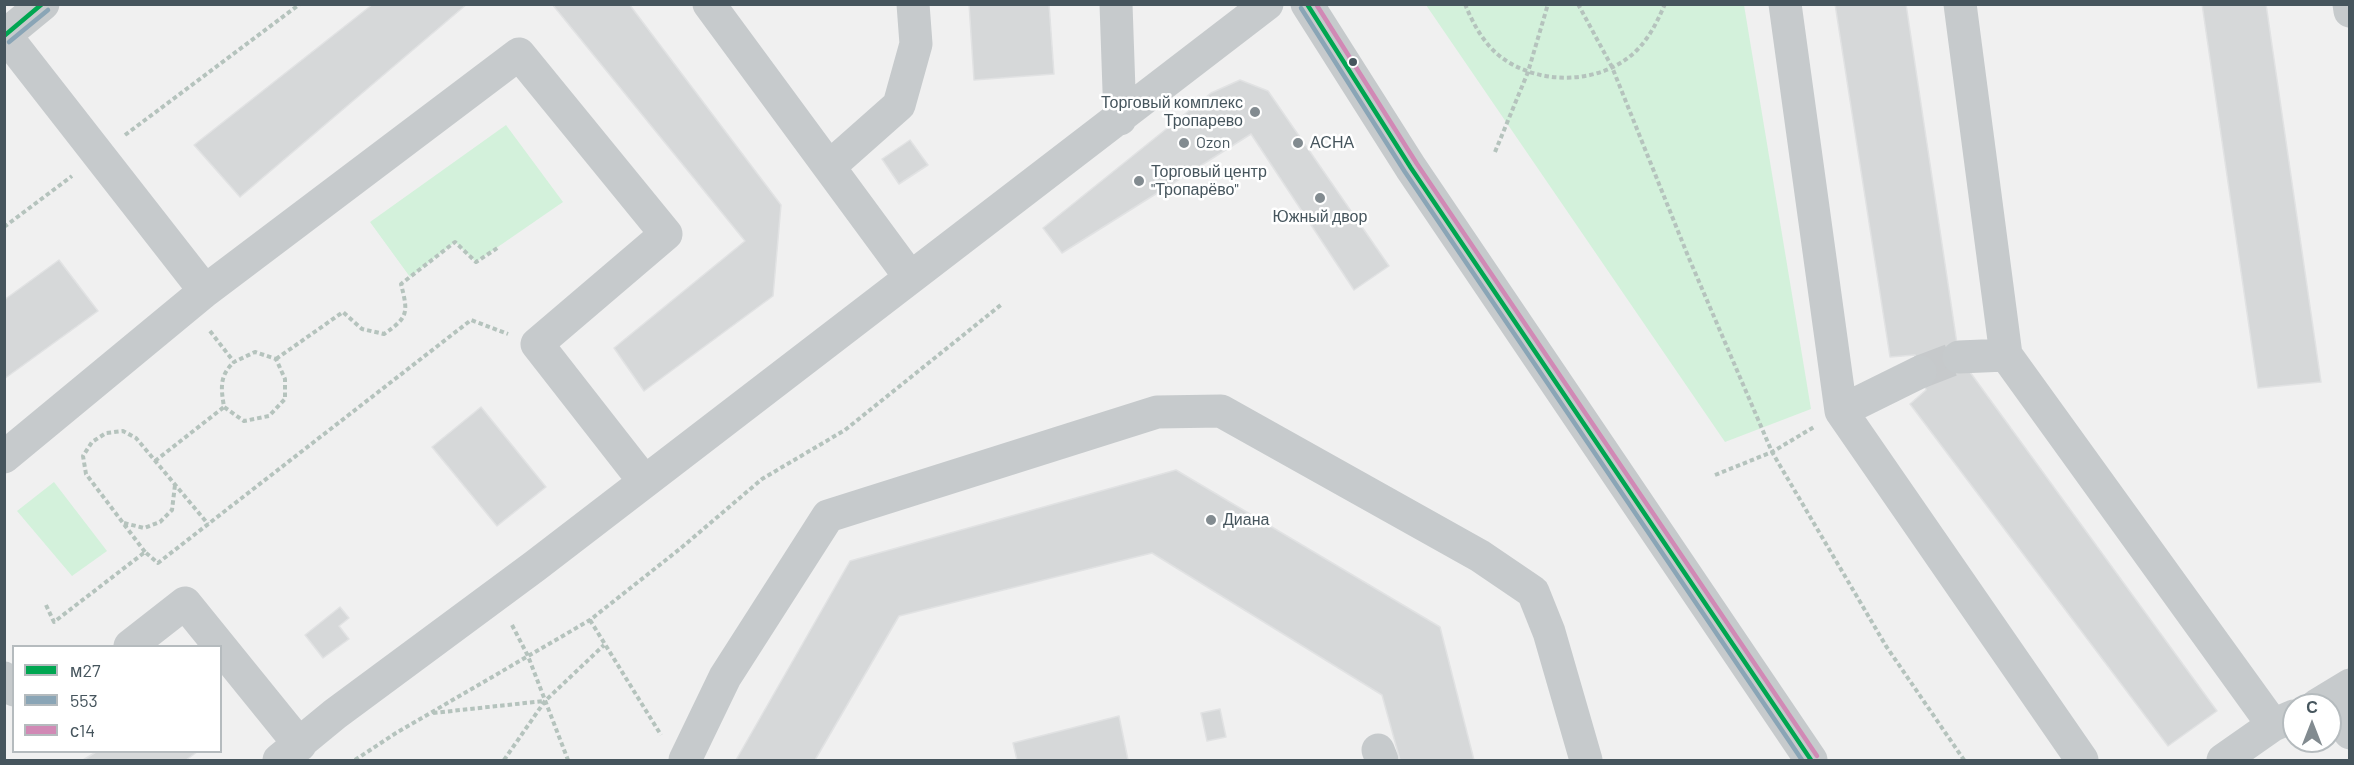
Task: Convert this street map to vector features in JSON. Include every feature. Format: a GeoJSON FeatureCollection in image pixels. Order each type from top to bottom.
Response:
{"type":"FeatureCollection","features":[{"type":"Feature","properties":{"kind":"street"},"geometry":{"type":"LineString","coordinates":[[43,4],[5,36],[35,71],[98,156],[197,298]]}},
{"type":"Feature","properties":{"kind":"street"},"geometry":{"type":"LineString","coordinates":[[709,4],[910,277]]}},
{"type":"Feature","properties":{"kind":"street"},"geometry":{"type":"LineString","coordinates":[[829,167],[899,105],[916,44],[913,4]]}},
{"type":"Feature","properties":{"kind":"street"},"geometry":{"type":"LineString","coordinates":[[1116,4],[1120,119]]}},
{"type":"Feature","properties":{"kind":"street"},"geometry":{"type":"LineString","coordinates":[[222,656],[289,752],[335,714],[496,595],[1120,119],[1267,4]]}},
{"type":"Feature","properties":{"kind":"street"},"geometry":{"type":"LineString","coordinates":[[1308,4],[1411,168],[1812,760]]}},
{"type":"Feature","properties":{"kind":"street"},"geometry":{"type":"LineString","coordinates":[[1785,4],[1841,411],[2082,760]]}},
{"type":"Feature","properties":{"kind":"street"},"geometry":{"type":"LineString","coordinates":[[1960,4],[2006,355],[2282,719]]}},
{"type":"Feature","properties":{"kind":"street"},"geometry":{"type":"LineString","coordinates":[[2349,4],[2349,10]]}},
{"type":"Feature","properties":{"kind":"street"},"geometry":{"type":"LineString","coordinates":[[4,457],[197,298],[519,54],[666,234],[537,344],[644,481]]}},
{"type":"Feature","properties":{"kind":"street"},"geometry":{"type":"LineString","coordinates":[[1959,357],[2006,355]]}},
{"type":"Feature","properties":{"kind":"street"},"geometry":{"type":"LineString","coordinates":[[1841,411],[1920,372]]}},
{"type":"Feature","properties":{"kind":"street"},"geometry":{"type":"LineString","coordinates":[[675,751],[828,516],[1156,412],[1221,411],[1480,556],[1533,592],[1549,632],[1587,760]]}},
{"type":"Feature","properties":{"kind":"street"},"geometry":{"type":"LineString","coordinates":[[131,645],[185,603],[214,645]]}},
{"type":"Feature","properties":{"kind":"street"},"geometry":{"type":"LineString","coordinates":[[2223,760],[2282,721]]}},
{"type":"Feature","properties":{"kind":"path"},"geometry":{"type":"LineString","coordinates":[[4,227],[300,4]]}},
{"type":"Feature","properties":{"kind":"path"},"geometry":{"type":"LineString","coordinates":[[1465,4],[1479,34],[1501,57],[1528,72],[1556,78],[1585,76],[1612,67],[1635,52],[1653,30],[1665,4]]}},
{"type":"Feature","properties":{"kind":"path"},"geometry":{"type":"LineString","coordinates":[[1495,152],[1528,72],[1548,4]]}},
{"type":"Feature","properties":{"kind":"path"},"geometry":{"type":"LineString","coordinates":[[1578,4],[1612,67],[1688,256],[1772,452],[1886,646],[1964,760]]}},
{"type":"Feature","properties":{"kind":"path"},"geometry":{"type":"LineString","coordinates":[[276,359],[343,312],[362,328],[384,334],[401,322],[406,304],[401,284],[455,242],[476,262],[500,247]]}},
{"type":"Feature","properties":{"kind":"path"},"geometry":{"type":"LineString","coordinates":[[197,298],[234,362]]}},
{"type":"Feature","properties":{"kind":"path"},"geometry":{"type":"LineString","coordinates":[[355,760],[590,620],[681,548],[762,479],[845,430],[1002,304]]}},
{"type":"Feature","properties":{"kind":"path"},"geometry":{"type":"LineString","coordinates":[[207,524],[136,438],[123,431],[106,433],[92,442],[83,456],[86,474],[146,552],[158,563],[471,320],[537,344]]}},
{"type":"Feature","properties":{"kind":"path"},"geometry":{"type":"LineString","coordinates":[[255,352],[276,359],[285,379],[285,399],[269,416],[244,421],[224,407],[221,387],[225,370],[234,362],[255,352]]}},
{"type":"Feature","properties":{"kind":"path"},"geometry":{"type":"LineString","coordinates":[[155,461],[224,407]]}},
{"type":"Feature","properties":{"kind":"path"},"geometry":{"type":"LineString","coordinates":[[1715,476],[1772,452],[1841,411]]}},
{"type":"Feature","properties":{"kind":"path"},"geometry":{"type":"LineString","coordinates":[[123,522],[144,528],[160,522],[172,510],[175,485]]}},
{"type":"Feature","properties":{"kind":"path"},"geometry":{"type":"LineString","coordinates":[[46,605],[54,622],[146,552]]}},
{"type":"Feature","properties":{"kind":"path"},"geometry":{"type":"LineString","coordinates":[[496,595],[528,656],[568,760]]}},
{"type":"Feature","properties":{"kind":"path"},"geometry":{"type":"LineString","coordinates":[[590,620],[604,645],[675,751]]}},
{"type":"Feature","properties":{"kind":"path"},"geometry":{"type":"LineString","coordinates":[[504,760],[545,701],[604,645]]}},
{"type":"Feature","properties":{"kind":"path"},"geometry":{"type":"LineString","coordinates":[[431,713],[545,701]]}},
{"type":"Feature","properties":{"kind":"green space"},"geometry":{"type":"Polygon","coordinates":[[[1426,5],[1744,5],[1811,409],[1725,442],[1426,5]]]}},
{"type":"Feature","properties":{"kind":"green space"},"geometry":{"type":"Polygon","coordinates":[[[506,125],[563,202],[476,262],[455,242],[410,277],[370,222],[506,125]]]}},
{"type":"Feature","properties":{"kind":"green space"},"geometry":{"type":"Polygon","coordinates":[[[54,482],[107,551],[72,576],[17,511],[54,482]]]}},
{"type":"Feature","properties":{"kind":"building"},"geometry":{"type":"Polygon","coordinates":[[[373,4],[467,4],[240,197],[194,145],[373,4]]]}},
{"type":"Feature","properties":{"kind":"building"},"geometry":{"type":"Polygon","coordinates":[[[552,4],[629,4],[781,205],[773,296],[644,391],[614,348],[745,241],[552,4]]]}},
{"type":"Feature","properties":{"kind":"building"},"geometry":{"type":"Polygon","coordinates":[[[969,4],[1049,4],[1054,74],[974,80],[969,4]]]}},
{"type":"Feature","properties":{"kind":"building"},"geometry":{"type":"Polygon","coordinates":[[[1835,4],[1906,4],[1959,357],[2217,711],[2168,746],[1910,404],[1926,390],[1915,355],[1890,357],[1835,4]]]}},
{"type":"Feature","properties":{"kind":"building"},"geometry":{"type":"Polygon","coordinates":[[[2202,4],[2266,4],[2321,382],[2258,388],[2202,4]]]}},
{"type":"Feature","properties":{"kind":"building","name":"Торговый центр \"Тропарёво\""},"geometry":{"type":"Polygon","coordinates":[[[1240,80],[1268,91],[1389,266],[1354,290],[1251,134],[1062,253],[1043,228],[1211,93],[1240,80]]]}},
{"type":"Feature","properties":{"kind":"building"},"geometry":{"type":"Polygon","coordinates":[[[910,140],[928,165],[899,184],[882,159],[910,140]]]}},
{"type":"Feature","properties":{"kind":"building"},"geometry":{"type":"Polygon","coordinates":[[[59,260],[98,311],[4,379],[4,300],[59,260]]]}},
{"type":"Feature","properties":{"kind":"building"},"geometry":{"type":"Polygon","coordinates":[[[481,407],[546,487],[497,526],[432,447],[481,407]]]}},
{"type":"Feature","properties":{"kind":"building"},"geometry":{"type":"Polygon","coordinates":[[[1176,470],[1440,627],[1474,760],[1400,760],[1382,695],[1152,553],[899,616],[815,760],[736,760],[850,561],[1176,470]]]}},
{"type":"Feature","properties":{"kind":"building"},"geometry":{"type":"Polygon","coordinates":[[[340,607],[349,618],[339,626],[349,639],[323,658],[305,635],[340,607]]]}},
{"type":"Feature","properties":{"kind":"building"},"geometry":{"type":"Polygon","coordinates":[[[1220,709],[1226,737],[1207,741],[1201,713],[1220,709]]]}},
{"type":"Feature","properties":{"kind":"building"},"geometry":{"type":"Polygon","coordinates":[[[1119,716],[1128,760],[1017,760],[1013,743],[1119,716]]]}},
{"type":"Feature","properties":{"kind":"building"},"geometry":{"type":"Polygon","coordinates":[[[94,753],[196,753],[186,760],[83,760],[94,753]]]}},
{"type":"Feature","properties":{"kind":"tunnel"},"geometry":{"type":"LineString","coordinates":[[1920,372],[1959,357]]}},
{"type":"Feature","properties":{"kind":"transit line","name":"м27"},"geometry":{"type":"LineString","coordinates":[[4,36],[42,4]]}},
{"type":"Feature","properties":{"kind":"transit line","name":"м27"},"geometry":{"type":"LineString","coordinates":[[1307,4],[1411,168],[1811,760]]}},
{"type":"Feature","properties":{"kind":"transit line","name":"с14"},"geometry":{"type":"LineString","coordinates":[[1316,4],[1417,164],[1817,756]]}},
{"type":"Feature","properties":{"kind":"transit line","name":"553"},"geometry":{"type":"LineString","coordinates":[[1301,8],[1405,172],[1802,760]]}},
{"type":"Feature","properties":{"kind":"transit line","name":"553"},"geometry":{"type":"LineString","coordinates":[[9,42],[48,10]]}},
{"type":"Feature","properties":{"kind":"place","name":"Торговый комплекс Тропарево"},"geometry":{"type":"Point","coordinates":[1255,112]}},
{"type":"Feature","properties":{"kind":"place","name":"Ozon"},"geometry":{"type":"Point","coordinates":[1184,143]}},
{"type":"Feature","properties":{"kind":"place","name":"АСНА"},"geometry":{"type":"Point","coordinates":[1298,143]}},
{"type":"Feature","properties":{"kind":"place","name":"Торговый центр \"Тропарёво\""},"geometry":{"type":"Point","coordinates":[1139,181]}},
{"type":"Feature","properties":{"kind":"place","name":"Южный двор"},"geometry":{"type":"Point","coordinates":[1320,198]}},
{"type":"Feature","properties":{"kind":"place","name":"Диана"},"geometry":{"type":"Point","coordinates":[1211,520]}}]}
